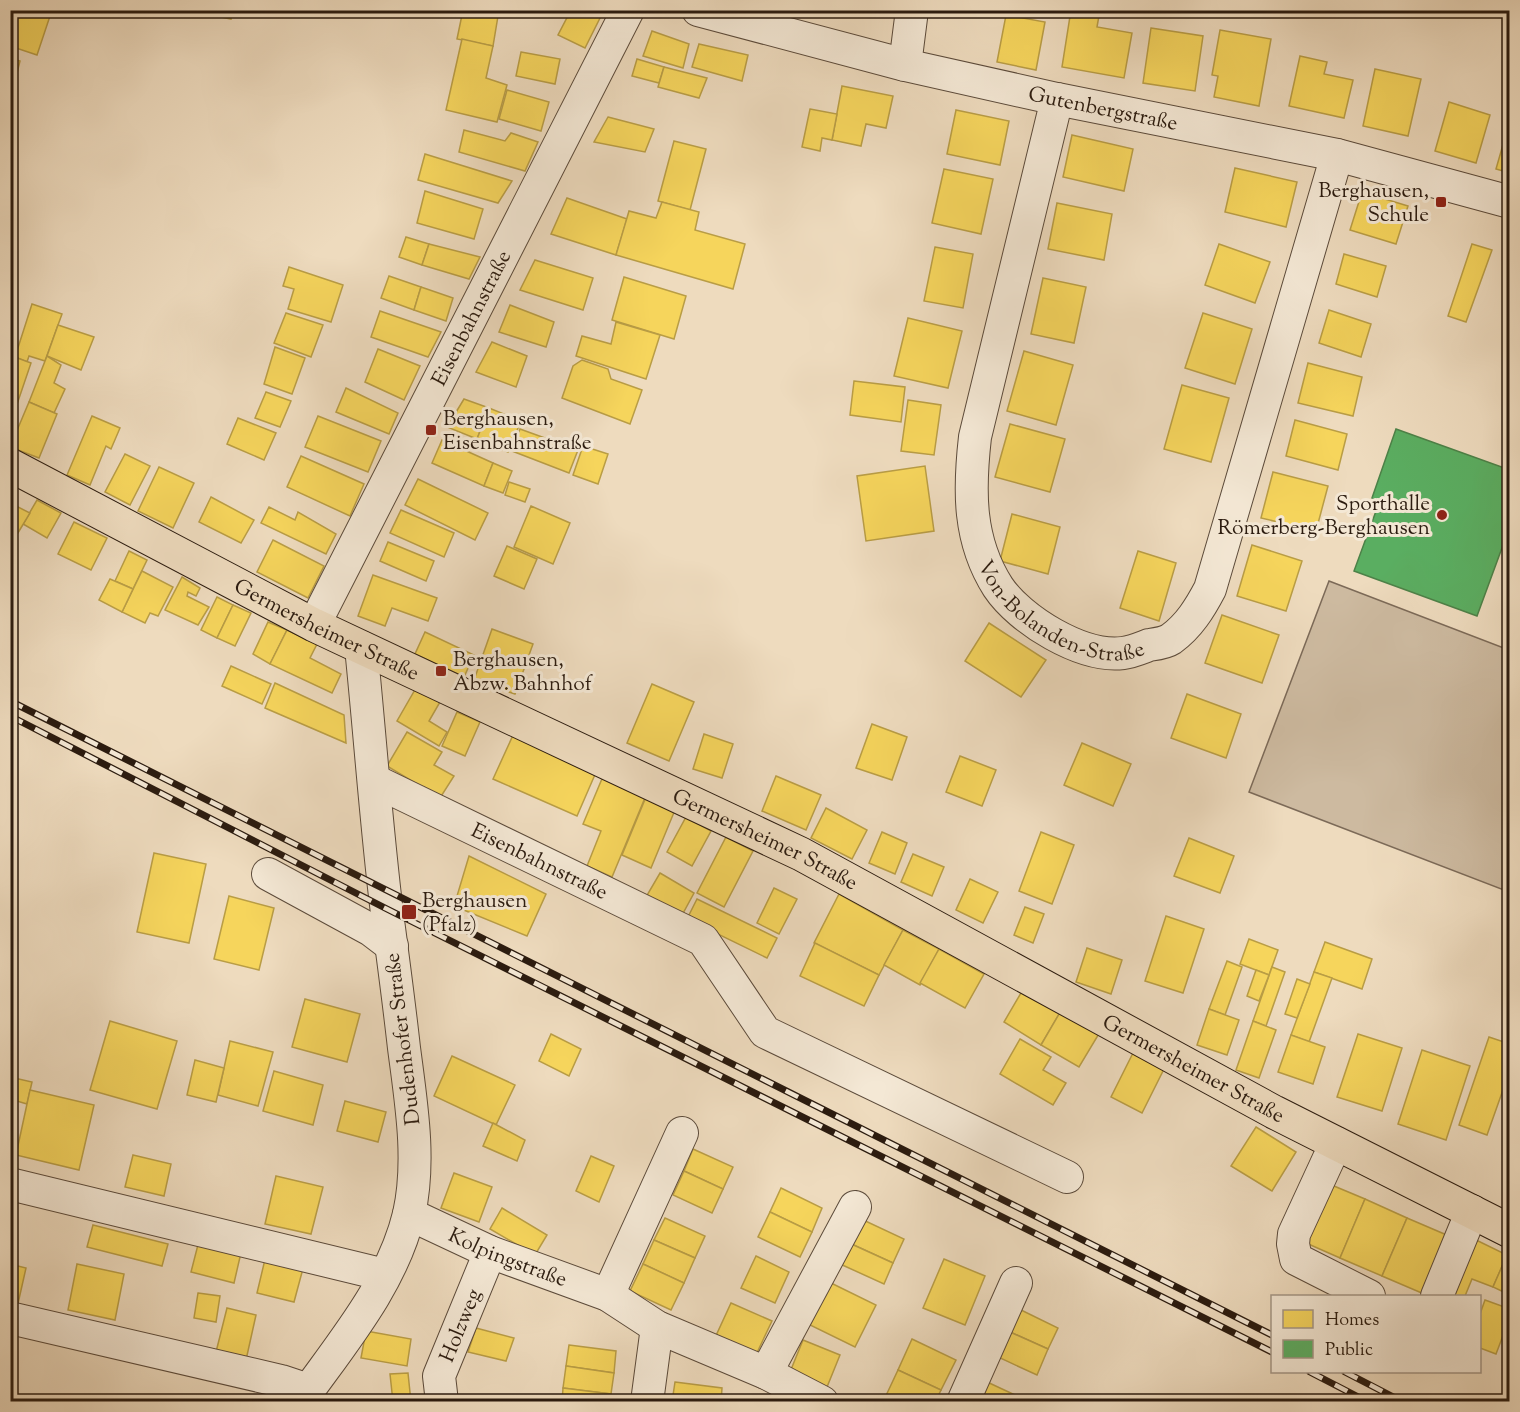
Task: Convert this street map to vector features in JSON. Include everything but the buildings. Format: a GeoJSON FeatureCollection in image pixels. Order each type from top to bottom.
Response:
{"type":"FeatureCollection","features":[{"type":"Feature","properties":{"kind":"main road","name":"Germersheimer Straße"},"geometry":{"type":"LineString","coordinates":[[10,465],[314,625],[801,854],[1274,1112],[1472,1211],[1507,1224]]}},
{"type":"Feature","properties":{"kind":"street","name":"Eisenbahnstraße"},"geometry":{"type":"LineString","coordinates":[[314,625],[628,10]]}},
{"type":"Feature","properties":{"kind":"street","name":"Gutenbergstraße"},"geometry":{"type":"LineString","coordinates":[[698,10],[905,65],[1057,99],[1337,155],[1509,202]]}},
{"type":"Feature","properties":{"kind":"street"},"geometry":{"type":"LineString","coordinates":[[905,65],[912,10]]}},
{"type":"Feature","properties":{"kind":"street","name":"Von-Bolanden-Straße"},"geometry":{"type":"LineString","coordinates":[[1057,99],[975,437],[970,478],[972,522],[982,555],[998,587],[1022,614],[1049,632],[1084,648],[1121,653],[1170,640],[1197,614],[1210,589],[1337,155]]}},
{"type":"Feature","properties":{"kind":"street","name":"Dudenhofer Straße"},"geometry":{"type":"LineString","coordinates":[[304,1396],[349,1335],[385,1275],[409,1214],[415,1160],[412,1104],[392,946],[361,646]]}},
{"type":"Feature","properties":{"kind":"street","name":"Eisenbahnstraße"},"geometry":{"type":"LineString","coordinates":[[375,781],[703,940],[765,1032],[1067,1177]]}},
{"type":"Feature","properties":{"kind":"street"},"geometry":{"type":"LineString","coordinates":[[268,874],[371,930],[392,946]]}},
{"type":"Feature","properties":{"kind":"street"},"geometry":{"type":"LineString","coordinates":[[608,1295],[682,1132]]}},
{"type":"Feature","properties":{"kind":"street"},"geometry":{"type":"LineString","coordinates":[[1336,1143],[1294,1234],[1294,1253],[1296,1259],[1367,1295]]}},
{"type":"Feature","properties":{"kind":"street"},"geometry":{"type":"LineString","coordinates":[[10,1184],[385,1275]]}},
{"type":"Feature","properties":{"kind":"street"},"geometry":{"type":"LineString","coordinates":[[766,1373],[855,1207]]}},
{"type":"Feature","properties":{"kind":"street"},"geometry":{"type":"LineString","coordinates":[[1437,1295],[1472,1211]]}},
{"type":"Feature","properties":{"kind":"street","name":"Kolpingstraße"},"geometry":{"type":"LineString","coordinates":[[409,1214],[490,1252],[608,1295],[657,1327],[766,1373],[822,1401]]}},
{"type":"Feature","properties":{"kind":"street","name":"Holzweg"},"geometry":{"type":"LineString","coordinates":[[442,1401],[439,1376],[490,1252]]}},
{"type":"Feature","properties":{"kind":"street"},"geometry":{"type":"LineString","coordinates":[[963,1401],[1016,1283]]}},
{"type":"Feature","properties":{"kind":"street"},"geometry":{"type":"LineString","coordinates":[[10,1318],[281,1381],[304,1396]]}},
{"type":"Feature","properties":{"kind":"street"},"geometry":{"type":"LineString","coordinates":[[647,1401],[657,1327]]}},
{"type":"Feature","properties":{"kind":"shaded area"},"geometry":{"type":"Polygon","coordinates":[[[1329,581],[1509,650],[1509,892],[1249,792],[1329,581]]]}},
{"type":"Feature","properties":{"kind":"railway"},"geometry":{"type":"LineString","coordinates":[[10,701],[1271,1334]]}},
{"type":"Feature","properties":{"kind":"railway"},"geometry":{"type":"LineString","coordinates":[[10,716],[387,909],[1271,1351]]}},
{"type":"Feature","properties":{"kind":"railway"},"geometry":{"type":"LineString","coordinates":[[1312,1373],[1368,1402]]}},
{"type":"Feature","properties":{"kind":"railway"},"geometry":{"type":"LineString","coordinates":[[1347,1373],[1403,1402]]}},
{"type":"Feature","properties":{"kind":"place","name":"Berghausen, Schule"},"geometry":{"type":"Point","coordinates":[1441,202]}},
{"type":"Feature","properties":{"kind":"place","name":"Berghausen, Eisenbahnstraße"},"geometry":{"type":"Point","coordinates":[431,430]}},
{"type":"Feature","properties":{"kind":"place","name":"Sporthalle Römerberg-Berghausen"},"geometry":{"type":"Point","coordinates":[1442,515]}},
{"type":"Feature","properties":{"kind":"place","name":"Berghausen, Abzw. Bahnhof"},"geometry":{"type":"Point","coordinates":[441,671]}},
{"type":"Feature","properties":{"kind":"place","name":"Berghausen (Pfalz)"},"geometry":{"type":"Point","coordinates":[409,912]}}]}
